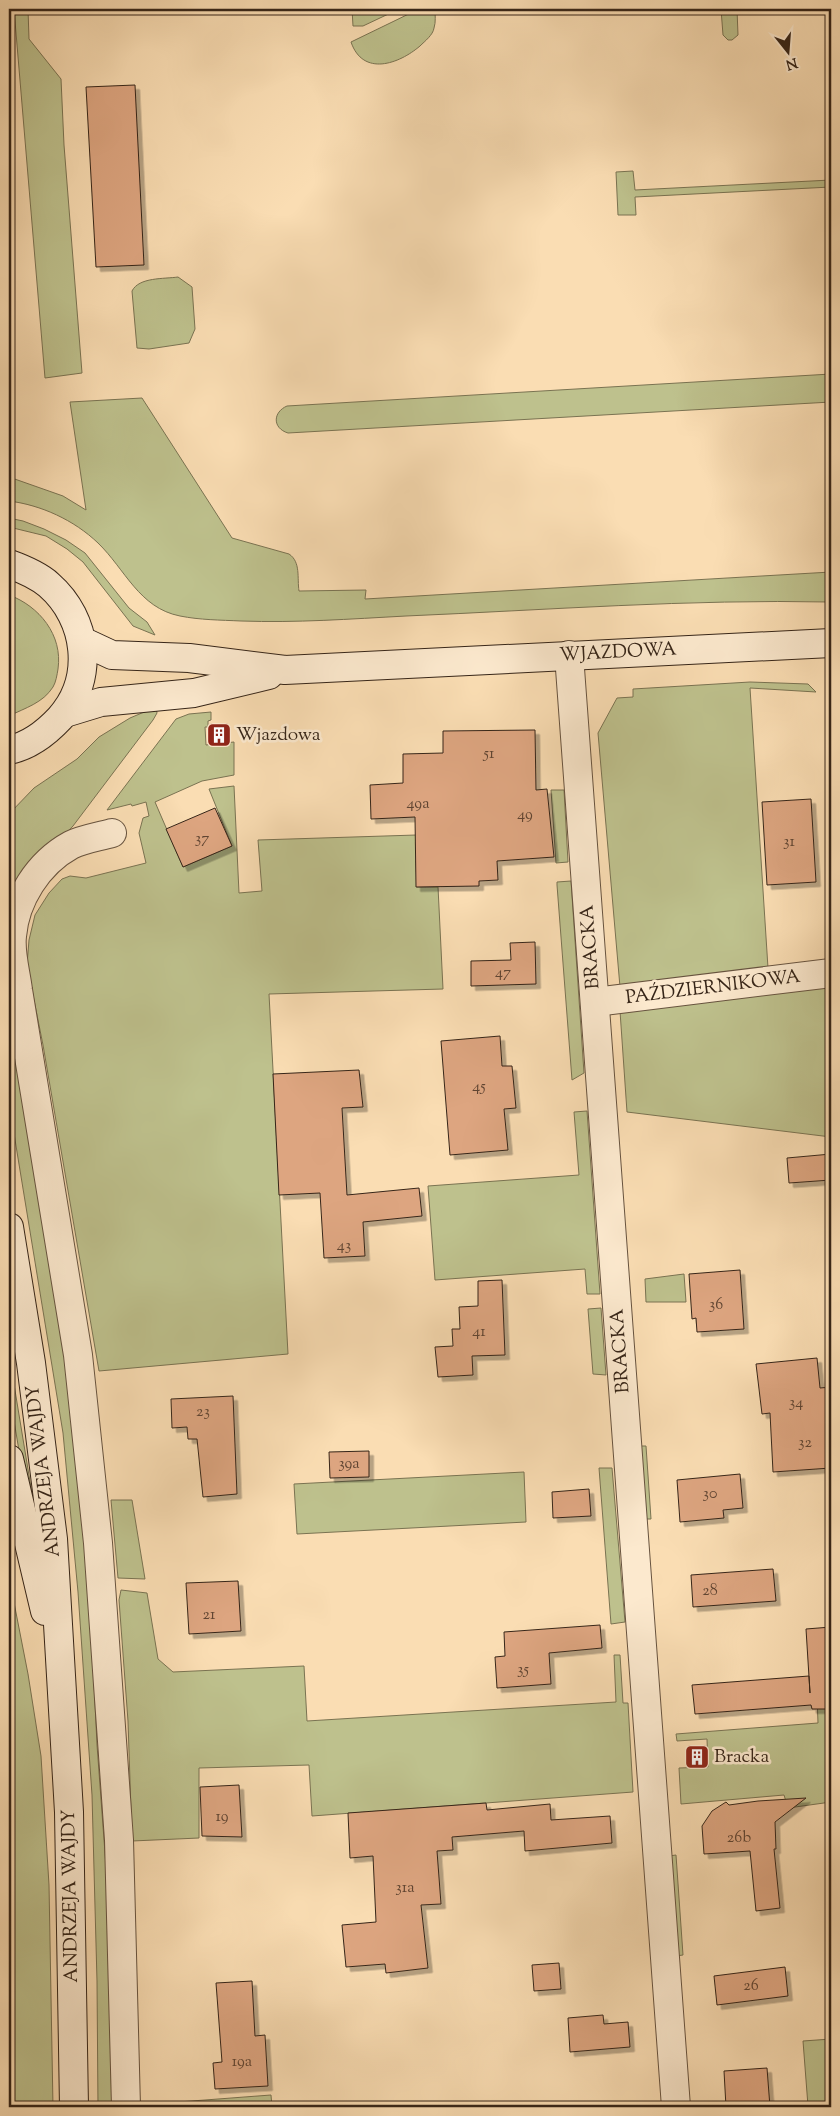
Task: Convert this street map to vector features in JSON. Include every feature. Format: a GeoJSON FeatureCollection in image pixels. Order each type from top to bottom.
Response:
{"type":"FeatureCollection","features":[{"type":"Feature","properties":{"kind":"street"},"geometry":{"type":"LineString","coordinates":[[9,564],[36,576],[48,584],[64,600],[75,620],[82,641],[83,656],[79,686],[65,713],[51,729],[34,740],[11,750]]}},
{"type":"Feature","properties":{"kind":"street","name":"WJAZDOWA"},"geometry":{"type":"LineString","coordinates":[[82,641],[112,655],[189,658],[285,670],[831,643]]}},
{"type":"Feature","properties":{"kind":"street","name":"BRACKA"},"geometry":{"type":"LineString","coordinates":[[569,655],[676,2107]]}},
{"type":"Feature","properties":{"kind":"street","name":"WJAZDOWA"},"geometry":{"type":"LineString","coordinates":[[65,713],[101,702],[194,693],[285,670]]}},
{"type":"Feature","properties":{"kind":"street"},"geometry":{"type":"LineString","coordinates":[[112,833],[70,845],[43,867],[25,891],[15,915],[12,938],[18,990],[78,1355],[98,1543],[119,1840],[126,2107]]}},
{"type":"Feature","properties":{"kind":"street","name":"PAŹDZIERNIKOWA"},"geometry":{"type":"LineString","coordinates":[[595,1002],[831,973]]}},
{"type":"Feature","properties":{"kind":"street","name":"ANDRZEJA WAJDY"},"geometry":{"type":"LineString","coordinates":[[9,1227],[31,1363],[53,1539],[69,1812],[74,2107]]}},
{"type":"Feature","properties":{"kind":"street","name":"ANDRZEJA WAJDY"},"geometry":{"type":"LineString","coordinates":[[9,1459],[62,1686]]}},
{"type":"Feature","properties":{"kind":"green space"},"geometry":{"type":"Polygon","coordinates":[[[14,9],[28,9],[29,39],[61,79],[64,145],[82,373],[45,378],[14,9]]]}},
{"type":"Feature","properties":{"kind":"green space"},"geometry":{"type":"Polygon","coordinates":[[[352,9],[399,9],[363,26],[353,26],[352,9]]]}},
{"type":"Feature","properties":{"kind":"green space"},"geometry":{"type":"Polygon","coordinates":[[[419,9],[435,9],[435,26],[432,33],[420,46],[402,58],[382,64],[364,60],[357,53],[351,42],[419,9]]]}},
{"type":"Feature","properties":{"kind":"green space"},"geometry":{"type":"Polygon","coordinates":[[[721,9],[737,9],[738,35],[732,40],[728,40],[723,35],[721,9]]]}},
{"type":"Feature","properties":{"kind":"green space"},"geometry":{"type":"Polygon","coordinates":[[[633,171],[635,190],[831,180],[831,187],[635,197],[636,215],[618,215],[616,172],[633,171]]]}},
{"type":"Feature","properties":{"kind":"green space"},"geometry":{"type":"Polygon","coordinates":[[[178,277],[192,287],[195,329],[189,343],[149,349],[137,348],[132,291],[135,286],[146,281],[178,277]]]}},
{"type":"Feature","properties":{"kind":"green space"},"geometry":{"type":"Polygon","coordinates":[[[831,374],[831,402],[288,433],[279,428],[276,420],[279,412],[287,406],[831,374]]]}},
{"type":"Feature","properties":{"kind":"green space"},"geometry":{"type":"Polygon","coordinates":[[[142,398],[232,538],[289,554],[293,557],[298,571],[299,591],[366,590],[365,599],[831,572],[831,602],[725,602],[303,621],[203,619],[166,612],[143,596],[108,553],[78,527],[45,510],[9,501],[9,477],[63,496],[86,510],[70,402],[142,398]]]}},
{"type":"Feature","properties":{"kind":"green space"},"geometry":{"type":"Polygon","coordinates":[[[9,518],[44,529],[66,540],[85,553],[129,608],[147,622],[155,635],[133,626],[83,562],[67,549],[46,536],[9,527],[9,518]]]}},
{"type":"Feature","properties":{"kind":"green space"},"geometry":{"type":"Polygon","coordinates":[[[9,595],[30,606],[47,623],[57,645],[59,657],[56,681],[49,693],[33,704],[9,716],[9,595]]]}},
{"type":"Feature","properties":{"kind":"green space"},"geometry":{"type":"Polygon","coordinates":[[[750,682],[808,684],[816,692],[750,688],[768,968],[620,987],[598,733],[617,698],[633,697],[633,689],[750,682]]]}},
{"type":"Feature","properties":{"kind":"green space"},"geometry":{"type":"Polygon","coordinates":[[[156,707],[157,713],[153,720],[73,826],[9,895],[9,814],[34,788],[77,759],[99,737],[130,718],[156,707]]]}},
{"type":"Feature","properties":{"kind":"green space"},"geometry":{"type":"Polygon","coordinates":[[[211,712],[211,720],[208,721],[208,727],[205,727],[206,745],[234,742],[234,775],[202,781],[155,802],[183,867],[232,846],[209,789],[234,786],[239,893],[262,891],[258,840],[448,834],[416,861],[417,887],[438,887],[443,989],[269,994],[288,1354],[99,1371],[43,1045],[27,965],[29,940],[35,915],[49,893],[62,879],[70,876],[86,878],[146,863],[139,833],[143,818],[149,816],[146,802],[107,810],[176,719],[189,714],[211,712]]]}},
{"type":"Feature","properties":{"kind":"green space"},"geometry":{"type":"Polygon","coordinates":[[[551,790],[564,790],[568,862],[556,863],[551,790]]]}},
{"type":"Feature","properties":{"kind":"green space"},"geometry":{"type":"Polygon","coordinates":[[[571,881],[584,1073],[572,1080],[557,885],[557,882],[571,881]]]}},
{"type":"Feature","properties":{"kind":"green space"},"geometry":{"type":"Polygon","coordinates":[[[831,980],[831,1137],[627,1112],[620,1011],[831,980]]]}},
{"type":"Feature","properties":{"kind":"green space"},"geometry":{"type":"Polygon","coordinates":[[[9,1012],[67,1373],[87,1534],[97,1745],[107,1880],[112,2107],[98,2107],[92,1795],[78,1592],[63,1433],[9,1103],[9,1012]]]}},
{"type":"Feature","properties":{"kind":"green space"},"geometry":{"type":"Polygon","coordinates":[[[587,1111],[600,1294],[587,1294],[585,1269],[435,1280],[428,1186],[579,1175],[574,1112],[587,1111]]]}},
{"type":"Feature","properties":{"kind":"green space"},"geometry":{"type":"Polygon","coordinates":[[[684,1274],[686,1302],[646,1302],[645,1279],[684,1274]]]}},
{"type":"Feature","properties":{"kind":"green space"},"geometry":{"type":"Polygon","coordinates":[[[601,1308],[606,1375],[593,1374],[588,1309],[601,1308]]]}},
{"type":"Feature","properties":{"kind":"green space"},"geometry":{"type":"Polygon","coordinates":[[[9,1354],[38,1530],[33,1534],[9,1391],[9,1354]]]}},
{"type":"Feature","properties":{"kind":"green space"},"geometry":{"type":"Polygon","coordinates":[[[641,1446],[646,1446],[651,1519],[646,1519],[641,1446]]]}},
{"type":"Feature","properties":{"kind":"green space"},"geometry":{"type":"Polygon","coordinates":[[[599,1468],[612,1468],[625,1622],[611,1624],[599,1468]]]}},
{"type":"Feature","properties":{"kind":"green space"},"geometry":{"type":"Polygon","coordinates":[[[524,1472],[526,1522],[297,1534],[294,1484],[524,1472]]]}},
{"type":"Feature","properties":{"kind":"green space"},"geometry":{"type":"Polygon","coordinates":[[[111,1500],[132,1500],[145,1579],[118,1578],[111,1500]]]}},
{"type":"Feature","properties":{"kind":"green space"},"geometry":{"type":"Polygon","coordinates":[[[9,1577],[28,1674],[41,1756],[49,1885],[53,2107],[9,2107],[9,1577]]]}},
{"type":"Feature","properties":{"kind":"green space"},"geometry":{"type":"Polygon","coordinates":[[[121,1590],[147,1593],[158,1659],[173,1672],[304,1666],[307,1721],[616,1702],[614,1655],[620,1655],[623,1703],[628,1703],[633,1792],[312,1816],[309,1765],[199,1768],[199,1838],[132,1841],[128,1721],[119,1600],[121,1590]]]}},
{"type":"Feature","properties":{"kind":"green space"},"geometry":{"type":"Polygon","coordinates":[[[831,1695],[831,1802],[788,1808],[784,1795],[681,1804],[679,1768],[708,1767],[707,1739],[677,1741],[676,1734],[818,1723],[817,1696],[831,1695]]]}},
{"type":"Feature","properties":{"kind":"green space"},"geometry":{"type":"Polygon","coordinates":[[[676,1855],[683,1955],[676,1956],[669,1856],[676,1855]]]}},
{"type":"Feature","properties":{"kind":"green space"},"geometry":{"type":"Polygon","coordinates":[[[831,2039],[831,2105],[808,2106],[803,2041],[831,2039]]]}},
{"type":"Feature","properties":{"kind":"green space"},"geometry":{"type":"Polygon","coordinates":[[[271,2095],[272,2107],[139,2107],[139,2105],[271,2095]]]}},
{"type":"Feature","properties":{"kind":"building"},"geometry":{"type":"Polygon","coordinates":[[[135,85],[144,265],[96,267],[86,87],[135,85]]]}},
{"type":"Feature","properties":{"kind":"building"},"geometry":{"type":"Polygon","coordinates":[[[535,730],[536,790],[547,789],[554,857],[497,861],[498,880],[479,881],[479,886],[416,887],[415,817],[371,819],[370,785],[403,783],[403,754],[443,753],[443,731],[535,730]]]}},
{"type":"Feature","properties":{"kind":"building"},"geometry":{"type":"Polygon","coordinates":[[[811,799],[816,882],[767,885],[762,802],[811,799]]]}},
{"type":"Feature","properties":{"kind":"building"},"geometry":{"type":"Polygon","coordinates":[[[215,808],[232,846],[183,867],[166,829],[215,808]]]}},
{"type":"Feature","properties":{"kind":"building"},"geometry":{"type":"Polygon","coordinates":[[[535,942],[536,984],[471,986],[471,961],[511,960],[510,943],[535,942]]]}},
{"type":"Feature","properties":{"kind":"building"},"geometry":{"type":"Polygon","coordinates":[[[500,1036],[502,1066],[512,1066],[516,1108],[504,1109],[508,1150],[450,1155],[441,1041],[500,1036]]]}},
{"type":"Feature","properties":{"kind":"building"},"geometry":{"type":"Polygon","coordinates":[[[359,1070],[363,1107],[342,1108],[347,1195],[419,1188],[422,1216],[363,1222],[365,1256],[324,1258],[320,1193],[279,1195],[273,1074],[359,1070]]]}},
{"type":"Feature","properties":{"kind":"building"},"geometry":{"type":"Polygon","coordinates":[[[831,1154],[831,1180],[789,1183],[787,1158],[831,1154]]]}},
{"type":"Feature","properties":{"kind":"building"},"geometry":{"type":"Polygon","coordinates":[[[740,1270],[744,1329],[697,1332],[696,1318],[692,1319],[689,1274],[740,1270]]]}},
{"type":"Feature","properties":{"kind":"building"},"geometry":{"type":"Polygon","coordinates":[[[502,1280],[505,1355],[472,1356],[473,1375],[438,1377],[435,1347],[453,1346],[452,1329],[460,1329],[459,1307],[478,1306],[478,1281],[502,1280]]]}},
{"type":"Feature","properties":{"kind":"building"},"geometry":{"type":"Polygon","coordinates":[[[817,1358],[820,1388],[831,1387],[831,1468],[773,1472],[770,1413],[762,1414],[756,1364],[817,1358]]]}},
{"type":"Feature","properties":{"kind":"building"},"geometry":{"type":"Polygon","coordinates":[[[233,1396],[237,1494],[203,1497],[197,1439],[188,1439],[187,1427],[172,1428],[171,1399],[233,1396]]]}},
{"type":"Feature","properties":{"kind":"building"},"geometry":{"type":"Polygon","coordinates":[[[369,1451],[369,1477],[330,1478],[329,1452],[369,1451]]]}},
{"type":"Feature","properties":{"kind":"building"},"geometry":{"type":"Polygon","coordinates":[[[740,1474],[743,1508],[723,1510],[724,1518],[680,1522],[677,1480],[740,1474]]]}},
{"type":"Feature","properties":{"kind":"building"},"geometry":{"type":"Polygon","coordinates":[[[589,1489],[591,1516],[553,1518],[552,1492],[589,1489]]]}},
{"type":"Feature","properties":{"kind":"building"},"geometry":{"type":"Polygon","coordinates":[[[773,1569],[776,1601],[693,1607],[691,1575],[773,1569]]]}},
{"type":"Feature","properties":{"kind":"building"},"geometry":{"type":"Polygon","coordinates":[[[238,1581],[241,1631],[189,1634],[186,1583],[238,1581]]]}},
{"type":"Feature","properties":{"kind":"building"},"geometry":{"type":"Polygon","coordinates":[[[600,1625],[602,1648],[549,1653],[551,1684],[497,1688],[495,1657],[505,1656],[504,1632],[600,1625]]]}},
{"type":"Feature","properties":{"kind":"building"},"geometry":{"type":"Polygon","coordinates":[[[831,1627],[831,1709],[812,1709],[811,1705],[695,1714],[692,1685],[809,1676],[806,1629],[831,1627]]]}},
{"type":"Feature","properties":{"kind":"building"},"geometry":{"type":"Polygon","coordinates":[[[239,1785],[242,1837],[202,1836],[200,1787],[239,1785]]]}},
{"type":"Feature","properties":{"kind":"building"},"geometry":{"type":"Polygon","coordinates":[[[806,1798],[775,1822],[776,1849],[774,1849],[780,1908],[756,1911],[750,1851],[704,1854],[702,1826],[712,1811],[726,1802],[729,1805],[806,1798]]]}},
{"type":"Feature","properties":{"kind":"building"},"geometry":{"type":"Polygon","coordinates":[[[486,1803],[487,1810],[550,1804],[551,1820],[610,1816],[612,1843],[525,1851],[524,1831],[452,1837],[453,1850],[437,1851],[441,1904],[421,1905],[428,1968],[386,1973],[385,1964],[346,1967],[342,1925],[376,1922],[373,1856],[350,1858],[348,1813],[486,1803]]]}},
{"type":"Feature","properties":{"kind":"building"},"geometry":{"type":"Polygon","coordinates":[[[559,1963],[561,1989],[534,1991],[532,1965],[559,1963]]]}},
{"type":"Feature","properties":{"kind":"building"},"geometry":{"type":"Polygon","coordinates":[[[785,1967],[788,1996],[717,2005],[714,1976],[785,1967]]]}},
{"type":"Feature","properties":{"kind":"building"},"geometry":{"type":"Polygon","coordinates":[[[252,1981],[255,2036],[265,2035],[268,2086],[215,2089],[213,2063],[222,2062],[216,1983],[252,1981]]]}},
{"type":"Feature","properties":{"kind":"building"},"geometry":{"type":"Polygon","coordinates":[[[603,2015],[604,2024],[628,2022],[630,2047],[570,2052],[568,2018],[603,2015]]]}},
{"type":"Feature","properties":{"kind":"building"},"geometry":{"type":"Polygon","coordinates":[[[767,2068],[770,2107],[726,2107],[724,2071],[767,2068]]]}},
{"type":"Feature","properties":{"kind":"place","name":"Wjazdowa"},"geometry":{"type":"Point","coordinates":[219,735]}},
{"type":"Feature","properties":{"kind":"place","name":"Bracka"},"geometry":{"type":"Point","coordinates":[697,1757]}}]}
